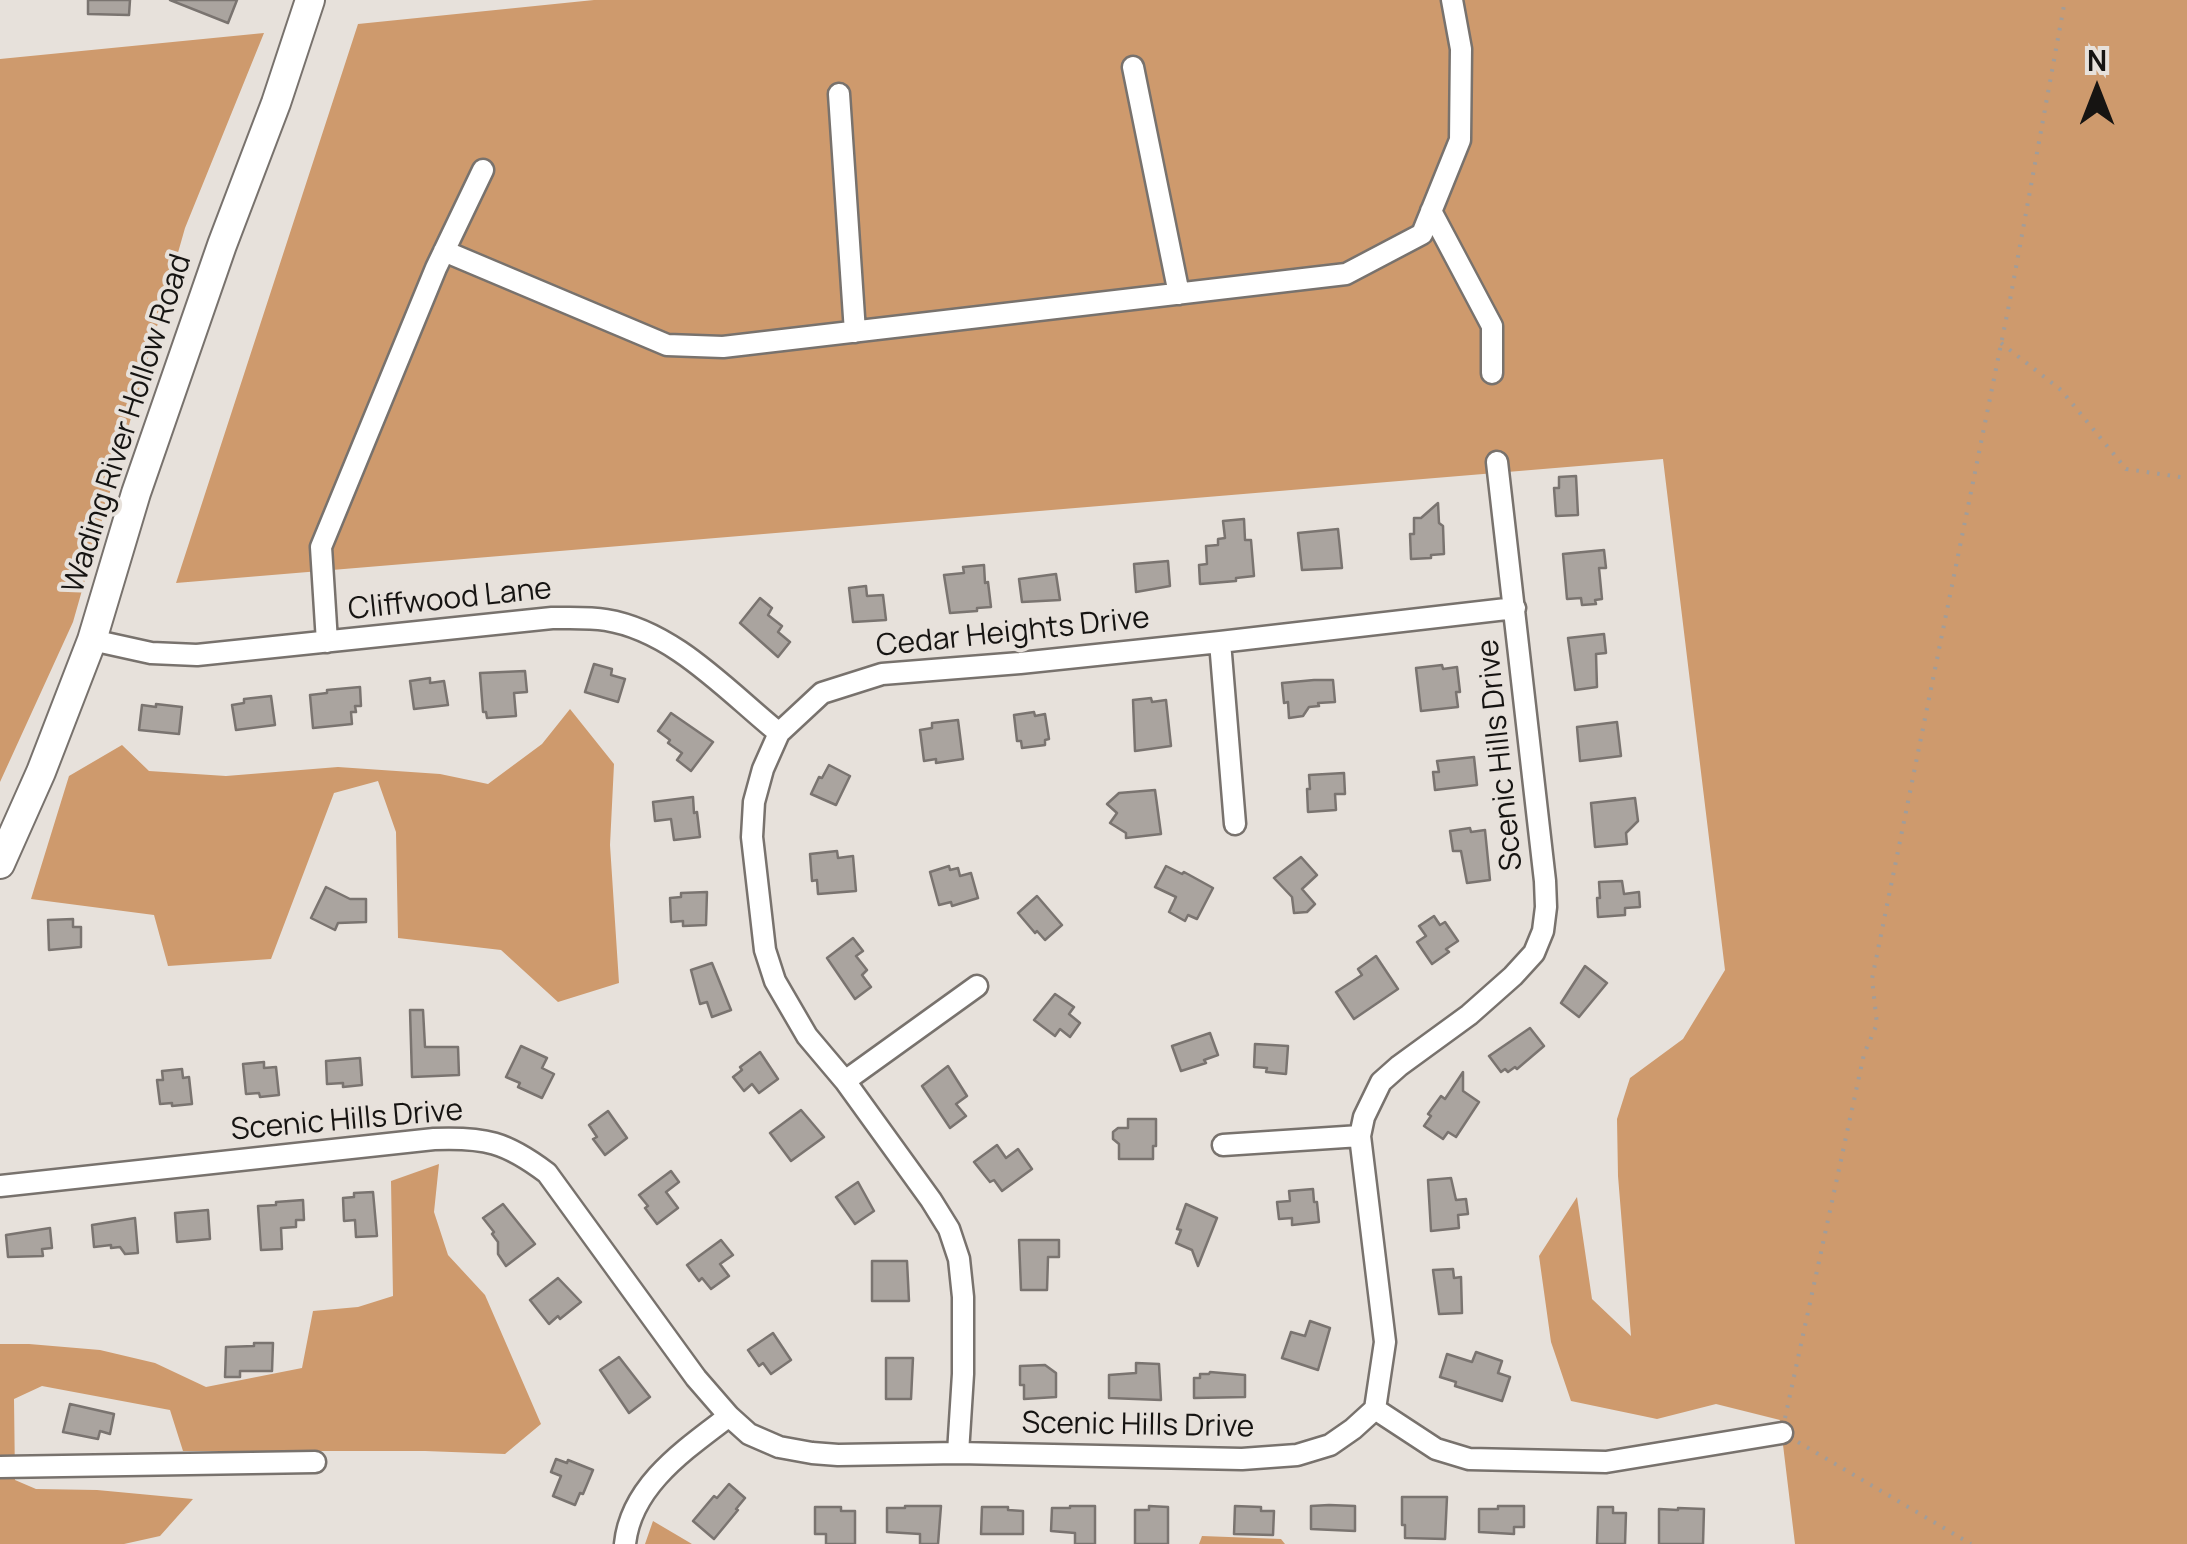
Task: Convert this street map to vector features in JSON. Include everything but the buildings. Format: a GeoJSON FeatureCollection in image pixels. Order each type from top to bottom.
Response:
{"type":"FeatureCollection","features":[{"type":"Feature","properties":{"kind":"street","name":"Wading River Hollow Road"},"geometry":{"type":"LineString","coordinates":[[0,864],[92,640],[136,493],[310,0]]}},
{"type":"Feature","properties":{"kind":"street"},"geometry":{"type":"LineString","coordinates":[[444,252],[667,346],[723,347],[1346,274],[1422,234],[1460,140],[1461,49],[1452,0]]}},
{"type":"Feature","properties":{"kind":"street"},"geometry":{"type":"LineString","coordinates":[[1133,67],[1179,294]]}},
{"type":"Feature","properties":{"kind":"street"},"geometry":{"type":"LineString","coordinates":[[838,94],[855,332]]}},
{"type":"Feature","properties":{"kind":"street"},"geometry":{"type":"LineString","coordinates":[[327,642],[321,546],[444,252],[483,170]]}},
{"type":"Feature","properties":{"kind":"street"},"geometry":{"type":"LineString","coordinates":[[1430,212],[1492,326],[1492,373]]}},
{"type":"Feature","properties":{"kind":"street","name":"Scenic Hills Drive"},"geometry":{"type":"LineString","coordinates":[[0,1186],[471,1137],[501,1144],[547,1173],[696,1378],[749,1434],[779,1447],[838,1456],[958,1453],[1242,1460],[1297,1455],[1330,1446],[1374,1409],[1385,1342],[1360,1136],[1364,1117],[1381,1082],[1513,976],[1534,954],[1543,931],[1544,881],[1497,462]]}},
{"type":"Feature","properties":{"kind":"street","name":"Cedar Heights Drive"},"geometry":{"type":"LineString","coordinates":[[958,1453],[963,1298],[960,1259],[949,1229],[845,1080],[807,1036],[775,981],[765,950],[752,837],[754,802],[779,732],[822,694],[882,674],[1020,663],[1515,608]]}},
{"type":"Feature","properties":{"kind":"street","name":"Cliffwood Lane"},"geometry":{"type":"LineString","coordinates":[[92,640],[152,653],[197,655],[552,618],[603,619],[654,635],[694,661],[779,732]]}},
{"type":"Feature","properties":{"kind":"street"},"geometry":{"type":"LineString","coordinates":[[1220,642],[1235,824]]}},
{"type":"Feature","properties":{"kind":"street"},"geometry":{"type":"LineString","coordinates":[[845,1080],[977,986]]}},
{"type":"Feature","properties":{"kind":"street"},"geometry":{"type":"LineString","coordinates":[[1223,1146],[1360,1136]]}},
{"type":"Feature","properties":{"kind":"street"},"geometry":{"type":"LineString","coordinates":[[1374,1409],[1436,1449],[1469,1460],[1606,1462],[1782,1433]]}},
{"type":"Feature","properties":{"kind":"street"},"geometry":{"type":"LineString","coordinates":[[625,1544],[648,1484],[730,1416]]}},
{"type":"Feature","properties":{"kind":"street"},"geometry":{"type":"LineString","coordinates":[[0,1467],[315,1462]]}},
{"type":"Feature","properties":{"kind":"path"},"geometry":{"type":"LineString","coordinates":[[1971,1544],[1782,1433],[1864,1054],[1876,1024],[1872,978],[2001,343],[2064,0]]}},
{"type":"Feature","properties":{"kind":"path"},"geometry":{"type":"LineString","coordinates":[[2001,343],[2062,390],[2126,469],[2187,478]]}},
{"type":"Feature","properties":{"kind":"shaded area"},"geometry":{"type":"Polygon","coordinates":[[[594,0],[2187,0],[2187,1544],[1795,1544],[1780,1420],[1716,1404],[1657,1419],[1571,1401],[1551,1342],[1539,1256],[1577,1197],[1592,1299],[1631,1336],[1617,1119],[1630,1078],[1683,1039],[1725,970],[1663,459],[176,583],[358,24],[594,0]]]}},
{"type":"Feature","properties":{"kind":"shaded area"},"geometry":{"type":"Polygon","coordinates":[[[264,33],[185,228],[73,622],[0,782],[0,59],[264,33]]]}},
{"type":"Feature","properties":{"kind":"shaded area"},"geometry":{"type":"Polygon","coordinates":[[[570,709],[614,764],[610,845],[619,983],[558,1002],[501,950],[398,938],[396,832],[378,781],[334,793],[271,959],[168,966],[154,915],[31,899],[69,776],[122,745],[149,771],[226,776],[338,767],[440,774],[488,784],[542,744],[570,709]]]}},
{"type":"Feature","properties":{"kind":"shaded area"},"geometry":{"type":"Polygon","coordinates":[[[439,1164],[434,1212],[448,1255],[485,1295],[541,1424],[505,1454],[183,1451],[170,1410],[42,1386],[14,1399],[15,1480],[36,1489],[193,1499],[160,1536],[124,1544],[0,1544],[0,1344],[100,1350],[155,1363],[206,1387],[302,1368],[313,1311],[358,1307],[393,1296],[391,1181],[439,1164]]]}},
{"type":"Feature","properties":{"kind":"shaded area"},"geometry":{"type":"Polygon","coordinates":[[[653,1521],[692,1544],[645,1544],[653,1521]]]}},
{"type":"Feature","properties":{"kind":"shaded area"},"geometry":{"type":"Polygon","coordinates":[[[1202,1536],[1281,1539],[1285,1544],[1199,1544],[1202,1536]]]}}]}
